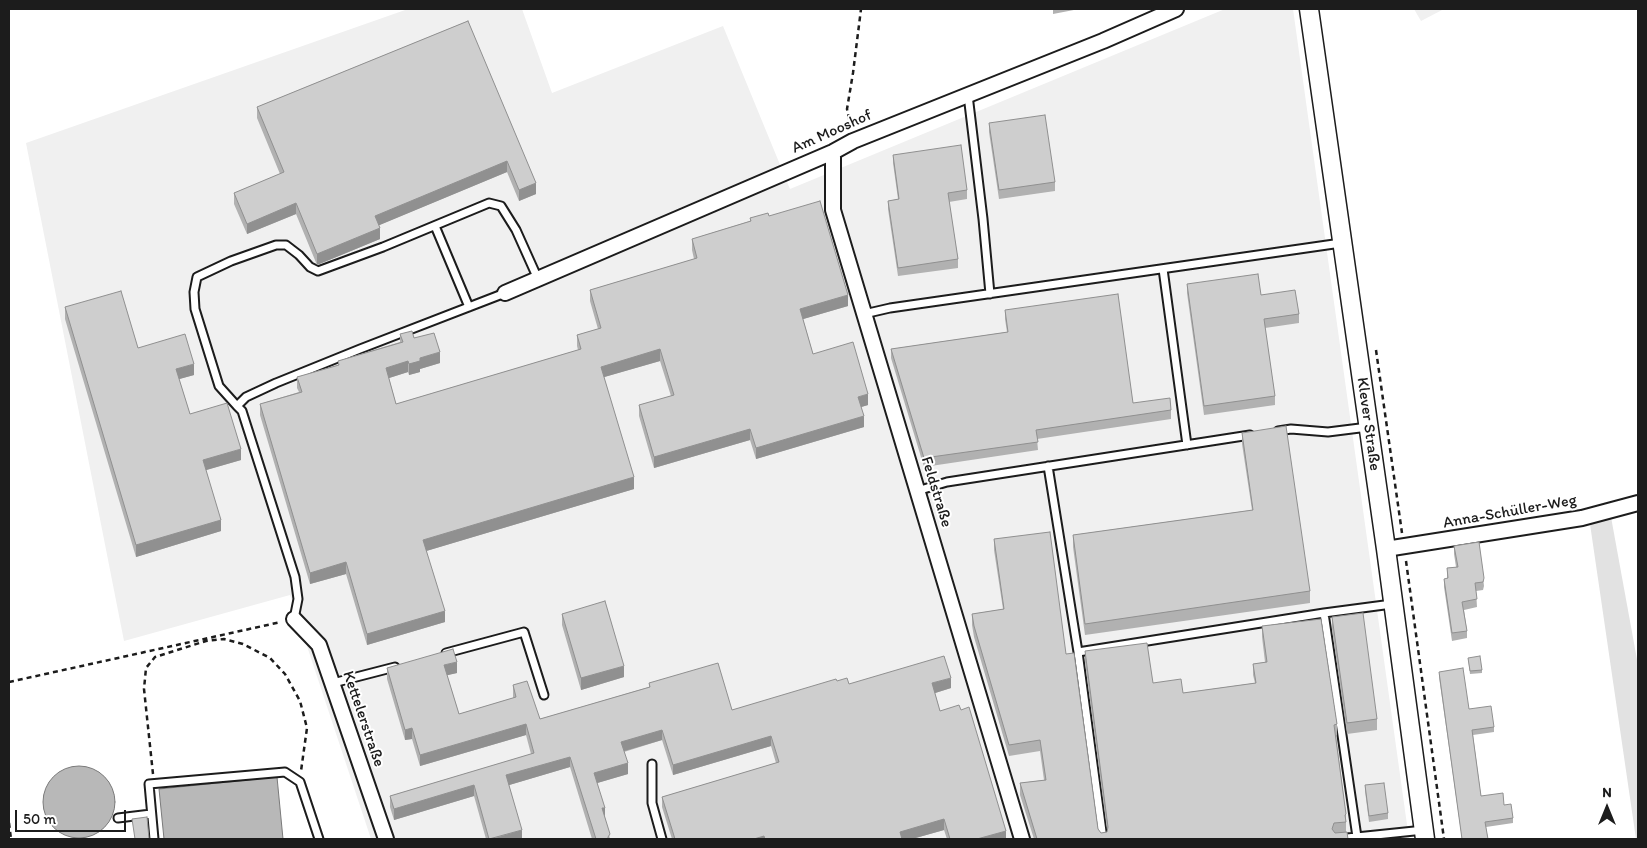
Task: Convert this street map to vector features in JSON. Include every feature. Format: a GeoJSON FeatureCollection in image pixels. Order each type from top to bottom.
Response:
{"type":"FeatureCollection","features":[{"type":"Feature","properties":{"kind":"street","name":"Am Mooshof"},"geometry":{"type":"LineString","coordinates":[[505,293],[833,152],[853,141],[1103,41],[1176,9]]}},
{"type":"Feature","properties":{"kind":"street","name":"Klever Straße"},"geometry":{"type":"LineString","coordinates":[[1309,9],[1425,835]]}},
{"type":"Feature","properties":{"kind":"street","name":"Feldstraße"},"geometry":{"type":"LineString","coordinates":[[833,152],[833,210],[1022,839]]}},
{"type":"Feature","properties":{"kind":"street","name":"Anna-Schüller-Weg"},"geometry":{"type":"LineString","coordinates":[[1386,549],[1582,518],[1638,503]]}},
{"type":"Feature","properties":{"kind":"street","name":"Kettelerstraße"},"geometry":{"type":"LineString","coordinates":[[294,619],[319,644],[386,839]]}},
{"type":"Feature","properties":{"kind":"lane"},"geometry":{"type":"LineString","coordinates":[[968,95],[990,294]]}},
{"type":"Feature","properties":{"kind":"lane"},"geometry":{"type":"LineString","coordinates":[[294,619],[298,599],[295,576],[242,411],[220,386],[195,309],[194,292],[197,277],[231,260],[276,245],[286,245],[310,267],[318,271],[383,247],[489,203],[502,206],[516,230],[538,279]]}},
{"type":"Feature","properties":{"kind":"lane"},"geometry":{"type":"LineString","coordinates":[[435,226],[469,308]]}},
{"type":"Feature","properties":{"kind":"lane"},"geometry":{"type":"LineString","coordinates":[[864,314],[1342,242]]}},
{"type":"Feature","properties":{"kind":"lane"},"geometry":{"type":"LineString","coordinates":[[1163,269],[1187,445]]}},
{"type":"Feature","properties":{"kind":"lane"},"geometry":{"type":"LineString","coordinates":[[237,406],[246,397],[276,383],[505,293]]}},
{"type":"Feature","properties":{"kind":"lane"},"geometry":{"type":"LineString","coordinates":[[1272,432],[1291,429],[1328,432],[1368,427]]}},
{"type":"Feature","properties":{"kind":"lane"},"geometry":{"type":"LineString","coordinates":[[917,491],[947,482],[1253,435]]}},
{"type":"Feature","properties":{"kind":"lane"},"geometry":{"type":"LineString","coordinates":[[1048,466],[1078,652],[1103,839]]}},
{"type":"Feature","properties":{"kind":"lane"},"geometry":{"type":"LineString","coordinates":[[1078,652],[1392,604]]}},
{"type":"Feature","properties":{"kind":"lane"},"geometry":{"type":"LineString","coordinates":[[1324,614],[1357,837]]}},
{"type":"Feature","properties":{"kind":"lane"},"geometry":{"type":"LineString","coordinates":[[438,655],[524,632],[544,695]]}},
{"type":"Feature","properties":{"kind":"lane"},"geometry":{"type":"LineString","coordinates":[[332,684],[399,666]]}},
{"type":"Feature","properties":{"kind":"lane"},"geometry":{"type":"LineString","coordinates":[[652,764],[652,803],[662,839]]}},
{"type":"Feature","properties":{"kind":"lane"},"geometry":{"type":"LineString","coordinates":[[154,839],[149,784],[285,772],[300,782],[319,839]]}},
{"type":"Feature","properties":{"kind":"lane"},"geometry":{"type":"LineString","coordinates":[[118,818],[151,814]]}},
{"type":"Feature","properties":{"kind":"lane"},"geometry":{"type":"LineString","coordinates":[[1338,839],[1425,835]]}},
{"type":"Feature","properties":{"kind":"path"},"geometry":{"type":"LineString","coordinates":[[853,141],[847,109],[854,73],[861,9]]}},
{"type":"Feature","properties":{"kind":"path"},"geometry":{"type":"LineString","coordinates":[[9,682],[294,619]]}},
{"type":"Feature","properties":{"kind":"path"},"geometry":{"type":"LineString","coordinates":[[154,783],[144,698],[146,668],[155,657],[206,641],[224,639],[243,644],[270,658],[285,674],[300,701],[307,728],[300,782]]}},
{"type":"Feature","properties":{"kind":"path"},"geometry":{"type":"LineString","coordinates":[[9,824],[11,839]]}},
{"type":"Feature","properties":{"kind":"shaded area"},"geometry":{"type":"Polygon","coordinates":[[[408,9],[522,9],[552,93],[723,26],[790,189],[1225,9],[1293,9],[1409,839],[371,839],[290,595],[124,641],[26,143],[408,9]]]}},
{"type":"Feature","properties":{"kind":"shaded area"},"geometry":{"type":"Polygon","coordinates":[[[1414,9],[1444,9],[1421,21],[1414,9]]]}},
{"type":"Feature","properties":{"kind":"shaded area"},"geometry":{"type":"Polygon","coordinates":[[[1611,517],[1638,665],[1638,839],[1636,839],[1590,524],[1611,517]]]}},
{"type":"Feature","properties":{"kind":"shaded area"},"geometry":{"type":"Polygon","coordinates":[[[79,766],[99,772],[109,782],[115,802],[109,822],[99,832],[79,838],[59,832],[49,822],[43,802],[49,782],[59,772],[79,766]]]}},
{"type":"Feature","properties":{"kind":"shaded area"},"geometry":{"type":"Polygon","coordinates":[[[277,777],[283,839],[164,839],[159,789],[277,777]]]}},
{"type":"Feature","properties":{"kind":"building"},"geometry":{"type":"Polygon","coordinates":[[[468,21],[536,183],[519,190],[507,161],[375,216],[380,228],[317,254],[296,203],[247,224],[234,193],[284,172],[257,107],[468,21]]]}},
{"type":"Feature","properties":{"kind":"building"},"geometry":{"type":"Polygon","coordinates":[[[1045,115],[1055,182],[999,190],[989,123],[1045,115]]]}},
{"type":"Feature","properties":{"kind":"building"},"geometry":{"type":"Polygon","coordinates":[[[961,145],[967,190],[948,193],[958,259],[898,268],[888,201],[899,199],[893,155],[961,145]]]}},
{"type":"Feature","properties":{"kind":"building"},"geometry":{"type":"Polygon","coordinates":[[[820,201],[848,295],[800,309],[813,354],[853,342],[868,394],[858,397],[864,416],[756,448],[750,429],[654,457],[639,405],[674,395],[660,349],[601,367],[634,477],[423,540],[445,611],[367,634],[346,562],[310,573],[260,404],[302,392],[297,377],[339,365],[338,361],[403,342],[400,334],[412,331],[414,338],[434,333],[440,352],[420,358],[420,361],[409,364],[408,361],[386,368],[396,404],[581,349],[577,335],[601,328],[590,290],[697,258],[692,239],[751,221],[750,218],[768,213],[769,216],[820,201]]]}},
{"type":"Feature","properties":{"kind":"building"},"geometry":{"type":"Polygon","coordinates":[[[1258,274],[1261,295],[1295,290],[1299,314],[1264,319],[1275,396],[1204,406],[1187,284],[1258,274]]]}},
{"type":"Feature","properties":{"kind":"building"},"geometry":{"type":"Polygon","coordinates":[[[121,291],[138,348],[185,334],[194,364],[176,369],[190,414],[227,403],[241,449],[203,460],[221,520],[136,545],[65,307],[121,291]]]}},
{"type":"Feature","properties":{"kind":"building"},"geometry":{"type":"Polygon","coordinates":[[[1118,294],[1133,403],[1170,398],[1171,410],[1036,430],[1038,442],[924,458],[891,349],[1008,332],[1005,310],[1118,294]]]}},
{"type":"Feature","properties":{"kind":"building"},"geometry":{"type":"Polygon","coordinates":[[[1286,426],[1310,591],[1085,624],[1073,535],[1253,510],[1242,433],[1286,426]]]}},
{"type":"Feature","properties":{"kind":"building"},"geometry":{"type":"Polygon","coordinates":[[[1050,532],[1066,654],[1074,653],[1098,829],[1101,833],[1107,832],[1108,827],[1085,651],[1147,643],[1153,683],[1181,679],[1183,693],[1256,683],[1253,664],[1267,662],[1262,626],[1321,619],[1337,724],[1334,725],[1346,814],[1346,822],[1334,823],[1332,829],[1335,833],[1347,832],[1348,839],[1037,839],[1020,783],[1046,780],[1040,740],[1009,745],[972,614],[1004,609],[994,539],[1050,532]]]}},
{"type":"Feature","properties":{"kind":"building"},"geometry":{"type":"Polygon","coordinates":[[[1479,542],[1483,582],[1475,583],[1477,599],[1462,602],[1467,631],[1452,633],[1444,579],[1448,578],[1447,568],[1458,567],[1454,546],[1479,542]]]}},
{"type":"Feature","properties":{"kind":"building"},"geometry":{"type":"Polygon","coordinates":[[[605,601],[624,666],[581,678],[562,614],[605,601]]]}},
{"type":"Feature","properties":{"kind":"building"},"geometry":{"type":"Polygon","coordinates":[[[1363,613],[1377,719],[1347,723],[1332,617],[1363,613]]]}},
{"type":"Feature","properties":{"kind":"building"},"geometry":{"type":"Polygon","coordinates":[[[453,649],[457,662],[444,665],[459,714],[516,697],[513,685],[527,681],[540,719],[650,687],[649,683],[718,663],[732,710],[836,679],[837,681],[847,678],[849,684],[944,656],[951,678],[932,683],[940,711],[959,705],[961,710],[969,707],[1006,831],[977,839],[950,839],[944,819],[900,832],[902,839],[765,839],[764,836],[754,839],[675,839],[662,797],[779,762],[771,736],[673,765],[662,730],[621,742],[628,763],[594,773],[605,808],[602,808],[610,834],[608,839],[596,839],[570,757],[506,775],[522,830],[489,839],[474,785],[394,809],[390,796],[534,753],[526,724],[420,755],[412,728],[405,730],[387,668],[453,649]]]}},
{"type":"Feature","properties":{"kind":"building"},"geometry":{"type":"Polygon","coordinates":[[[1480,656],[1482,670],[1470,671],[1468,658],[1480,656]]]}},
{"type":"Feature","properties":{"kind":"building"},"geometry":{"type":"Polygon","coordinates":[[[1463,668],[1469,709],[1491,706],[1494,727],[1472,730],[1481,796],[1503,793],[1504,805],[1511,804],[1513,818],[1485,822],[1488,839],[1462,839],[1439,672],[1463,668]]]}},
{"type":"Feature","properties":{"kind":"building"},"geometry":{"type":"Polygon","coordinates":[[[1384,783],[1388,813],[1369,816],[1365,785],[1384,783]]]}},
{"type":"Feature","properties":{"kind":"building"},"geometry":{"type":"Polygon","coordinates":[[[147,817],[149,839],[135,839],[132,819],[147,817]]]}}]}
